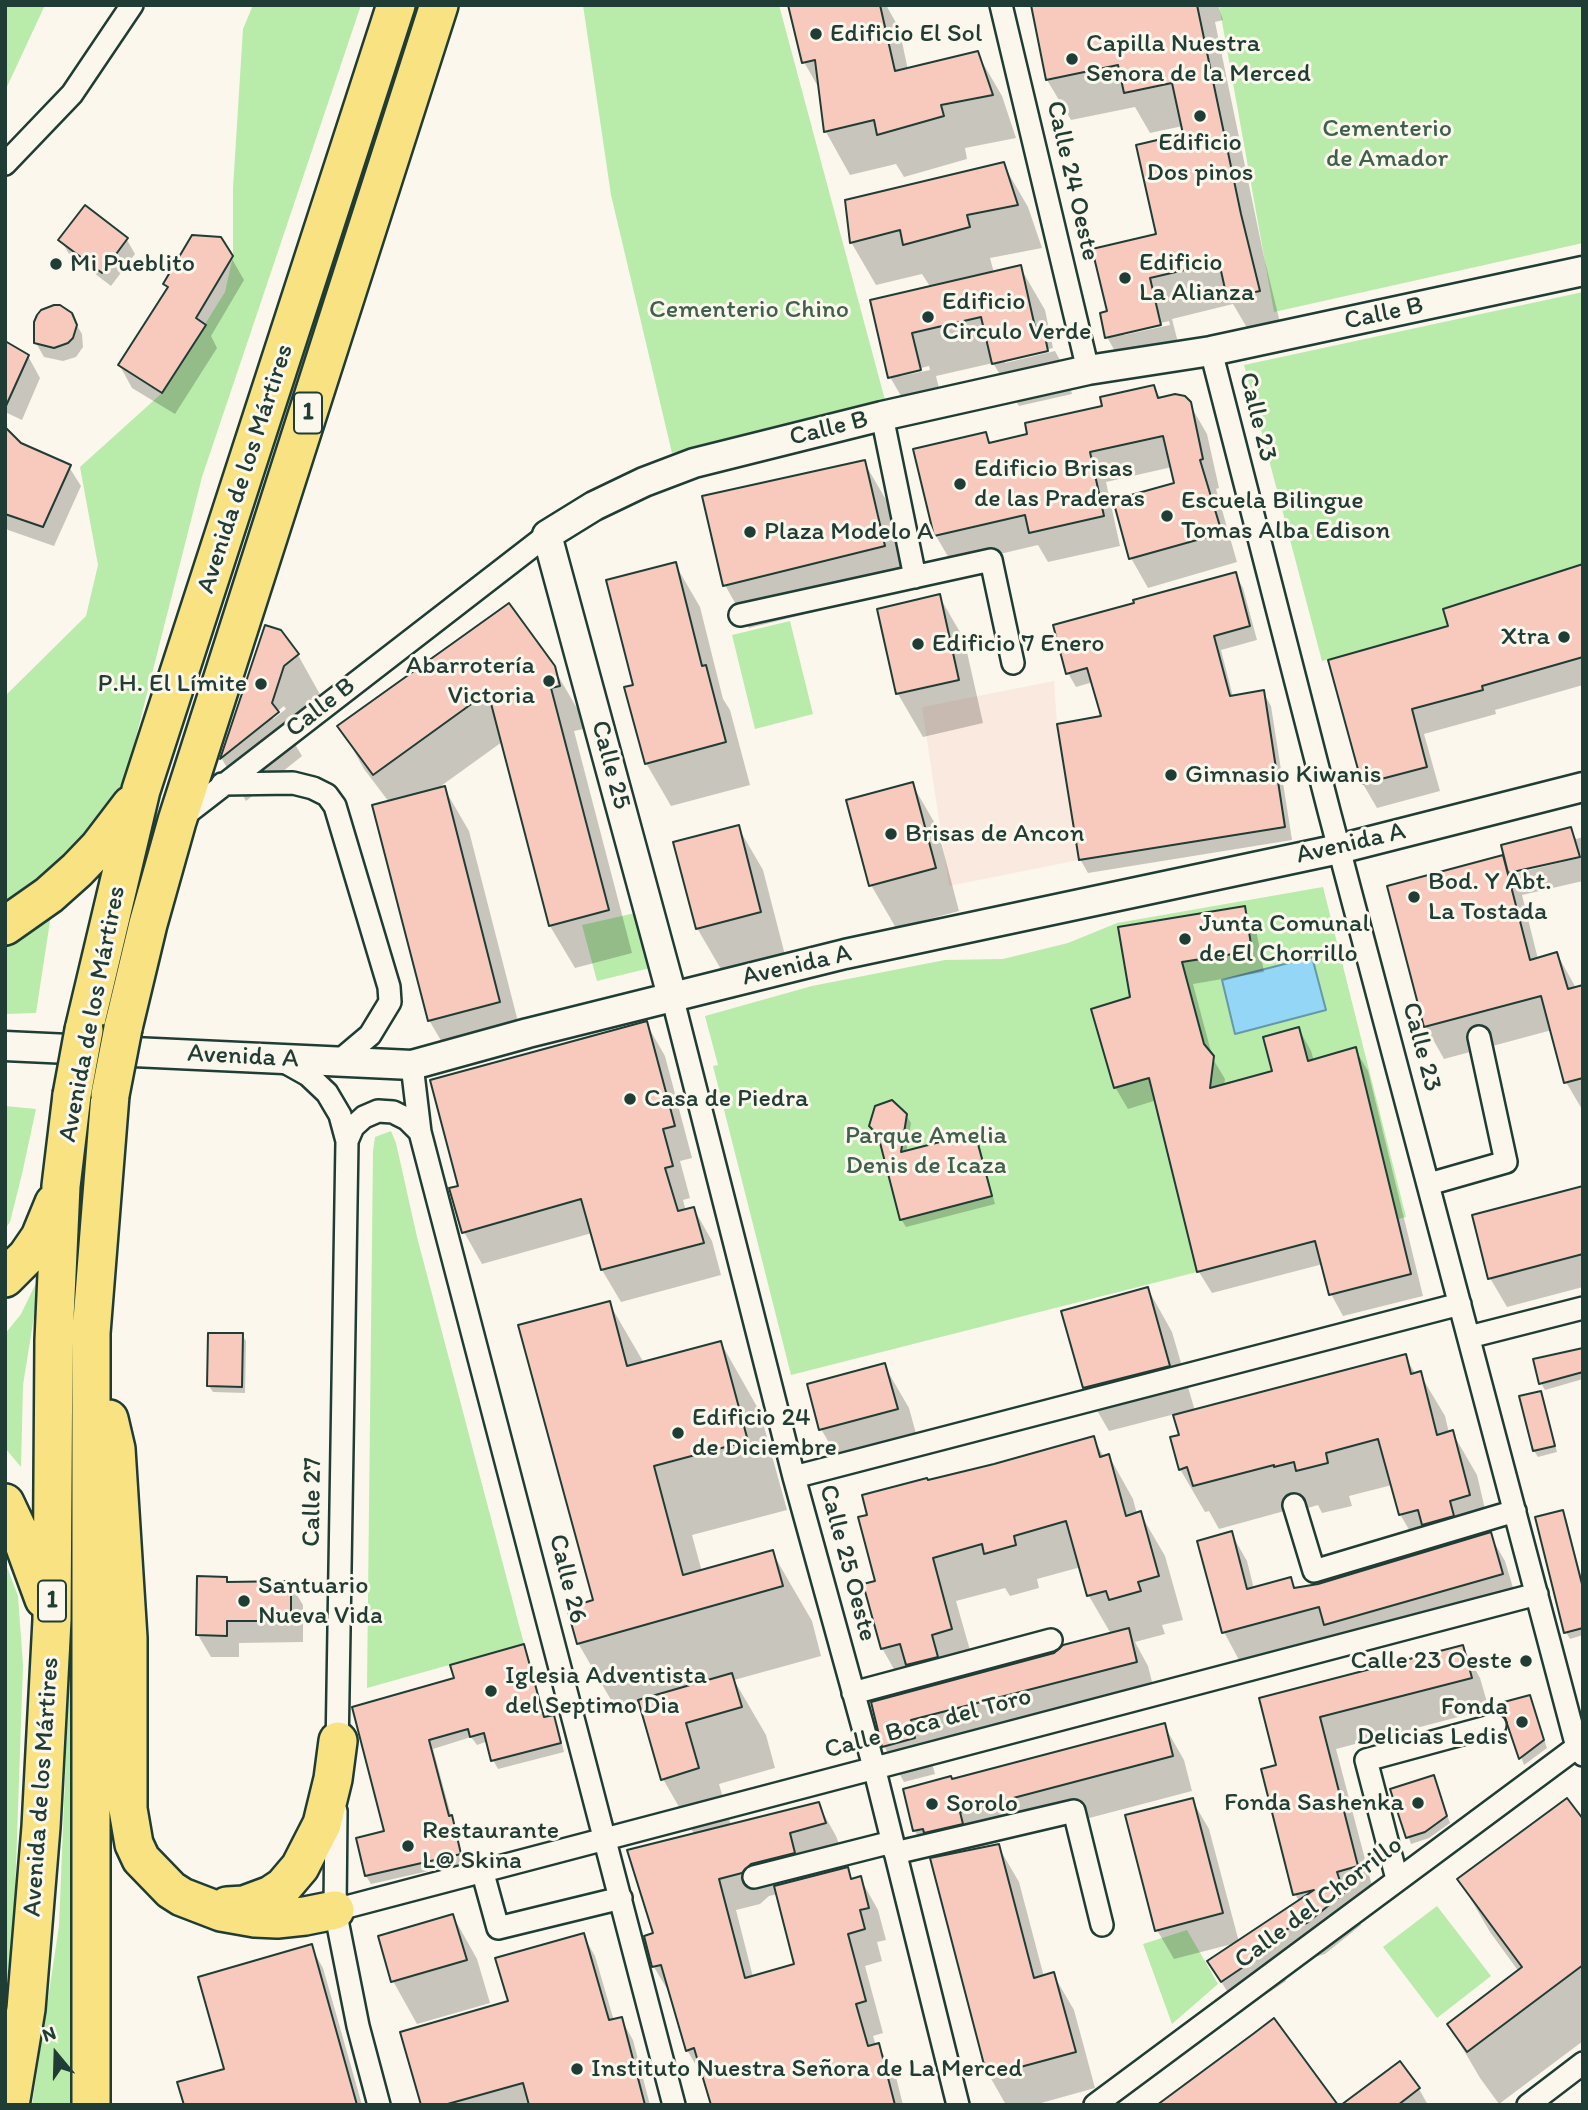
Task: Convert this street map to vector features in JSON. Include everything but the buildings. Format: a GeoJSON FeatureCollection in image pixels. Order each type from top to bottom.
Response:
{"type":"FeatureCollection","features":[{"type":"Feature","properties":{"kind":"highway","name":"Avenida de los Mártires"},"geometry":{"type":"LineString","coordinates":[[10,2105],[27,1996],[41,1827],[52,1620],[54,1340],[61,1186],[72,1095],[84,1030],[141,790],[396,5]]}},
{"type":"Feature","properties":{"kind":"highway","name":"Avenida de los Mártires"},"geometry":{"type":"LineString","coordinates":[[91,2105],[91,1333],[110,1096],[148,924],[177,821],[439,5]]}},
{"type":"Feature","properties":{"kind":"highway"},"geometry":{"type":"LineString","coordinates":[[5,926],[49,895],[77,870],[99,847],[141,790]]}},
{"type":"Feature","properties":{"kind":"highway"},"geometry":{"type":"LineString","coordinates":[[5,1278],[27,1256],[40,1237],[61,1186]]}},
{"type":"Feature","properties":{"kind":"highway"},"geometry":{"type":"LineString","coordinates":[[91,1333],[116,1449],[128,1638],[128,1809],[134,1844],[148,1868],[171,1890],[221,1912],[255,1919],[305,1916],[335,1910]]}},
{"type":"Feature","properties":{"kind":"highway"},"geometry":{"type":"LineString","coordinates":[[5,1503],[22,1539],[52,1620]]}},
{"type":"Feature","properties":{"kind":"highway"},"geometry":{"type":"LineString","coordinates":[[201,1905],[224,1906],[258,1901],[283,1887],[292,1878],[308,1854],[321,1824],[333,1779],[338,1741]]}},
{"type":"Feature","properties":{"kind":"street"},"geometry":{"type":"LineString","coordinates":[[5,164],[72,94],[132,5]]}},
{"type":"Feature","properties":{"kind":"street","name":"Calle 24 Oeste"},"geometry":{"type":"LineString","coordinates":[[1001,5],[1088,370]]}},
{"type":"Feature","properties":{"kind":"street","name":"Calle B"},"geometry":{"type":"LineString","coordinates":[[177,821],[547,535],[594,506],[644,482],[694,463],[882,415],[1088,370],[1211,351],[1583,271]]}},
{"type":"Feature","properties":{"kind":"street","name":"Calle 23"},"geometry":{"type":"LineString","coordinates":[[1211,351],[1339,849],[1580,1751]]}},
{"type":"Feature","properties":{"kind":"street"},"geometry":{"type":"LineString","coordinates":[[882,415],[915,577]]}},
{"type":"Feature","properties":{"kind":"street","name":"Calle 25"},"geometry":{"type":"LineString","coordinates":[[547,535],[672,996]]}},
{"type":"Feature","properties":{"kind":"street"},"geometry":{"type":"LineString","coordinates":[[740,615],[991,560],[1013,663]]}},
{"type":"Feature","properties":{"kind":"street"},"geometry":{"type":"LineString","coordinates":[[222,784],[293,783],[327,795],[335,806],[389,987],[390,1002],[370,1035],[338,1062]]}},
{"type":"Feature","properties":{"kind":"street","name":"Avenida A"},"geometry":{"type":"LineString","coordinates":[[5,1046],[412,1065],[672,996],[845,954],[1339,849],[1583,787]]}},
{"type":"Feature","properties":{"kind":"street","name":"Calle 25 Oeste"},"geometry":{"type":"LineString","coordinates":[[672,996],[794,1477],[874,1767],[958,2105]]}},
{"type":"Feature","properties":{"kind":"street"},"geometry":{"type":"LineString","coordinates":[[1429,1184],[1506,1162],[1479,1037]]}},
{"type":"Feature","properties":{"kind":"street","name":"Calle 27"},"geometry":{"type":"LineString","coordinates":[[271,1058],[286,1062],[308,1075],[327,1093],[340,1115],[347,1141],[335,1910],[358,2026],[379,2105]]}},
{"type":"Feature","properties":{"kind":"street","name":"Calle 26"},"geometry":{"type":"LineString","coordinates":[[412,1065],[421,1132],[674,2105]]}},
{"type":"Feature","properties":{"kind":"street"},"geometry":{"type":"LineString","coordinates":[[347,1141],[353,1127],[364,1116],[379,1111],[393,1112],[407,1119],[421,1132]]}},
{"type":"Feature","properties":{"kind":"street"},"geometry":{"type":"LineString","coordinates":[[794,1477],[1460,1304]]}},
{"type":"Feature","properties":{"kind":"street"},"geometry":{"type":"LineString","coordinates":[[1469,1337],[1583,1308]]}},
{"type":"Feature","properties":{"kind":"street"},"geometry":{"type":"LineString","coordinates":[[1294,1505],[1314,1571],[1515,1511]]}},
{"type":"Feature","properties":{"kind":"street","name":"Calle Boca del Toro"},"geometry":{"type":"LineString","coordinates":[[335,1910],[1537,1594]]}},
{"type":"Feature","properties":{"kind":"street"},"geometry":{"type":"LineString","coordinates":[[853,1693],[1051,1640]]}},
{"type":"Feature","properties":{"kind":"street"},"geometry":{"type":"LineString","coordinates":[[1397,1879],[1366,1759],[1495,1725]]}},
{"type":"Feature","properties":{"kind":"street","name":"Calle del Chorrillo"},"geometry":{"type":"LineString","coordinates":[[1095,2105],[1397,1879],[1580,1751]]}},
{"type":"Feature","properties":{"kind":"street"},"geometry":{"type":"LineString","coordinates":[[754,1877],[1074,1811],[1102,1925]]}},
{"type":"Feature","properties":{"kind":"street"},"geometry":{"type":"LineString","coordinates":[[482,1870],[498,1928],[621,1898]]}},
{"type":"Feature","properties":{"kind":"street"},"geometry":{"type":"LineString","coordinates":[[1528,2105],[1583,2063]]}},
{"type":"Feature","properties":{"kind":"shaded area"},"geometry":{"type":"Polygon","coordinates":[[[1054,681],[1057,724],[1079,860],[949,886],[922,707],[1054,681]]]}},
{"type":"Feature","properties":{"kind":"green space"},"geometry":{"type":"Polygon","coordinates":[[[5,5],[45,5],[5,91],[5,5]]]}},
{"type":"Feature","properties":{"kind":"green space"},"geometry":{"type":"Polygon","coordinates":[[[253,5],[361,5],[202,477],[124,784],[64,858],[5,901],[5,696],[86,616],[98,565],[80,467],[162,393],[225,292],[233,256],[233,188],[243,29],[253,5]]]}},
{"type":"Feature","properties":{"kind":"green space","name":"Cementerio Chino"},"geometry":{"type":"Polygon","coordinates":[[[583,5],[779,5],[885,400],[672,453],[611,195],[583,5]]]}},
{"type":"Feature","properties":{"kind":"green space","name":"Cementerio de Amador"},"geometry":{"type":"Polygon","coordinates":[[[1219,5],[1583,5],[1583,243],[1274,312],[1219,5]]]}},
{"type":"Feature","properties":{"kind":"green space"},"geometry":{"type":"Polygon","coordinates":[[[1583,292],[1583,564],[1443,609],[1448,626],[1322,661],[1244,365],[1583,292]]]}},
{"type":"Feature","properties":{"kind":"green space"},"geometry":{"type":"Polygon","coordinates":[[[790,621],[813,714],[755,729],[732,635],[790,621]]]}},
{"type":"Feature","properties":{"kind":"green space","name":"Parque Amelia Denis de Icaza"},"geometry":{"type":"Polygon","coordinates":[[[1323,887],[1406,1217],[791,1375],[713,1066],[718,1065],[705,1016],[812,986],[945,960],[1003,959],[1068,943],[1117,923],[1323,887]]]}},
{"type":"Feature","properties":{"kind":"green space"},"geometry":{"type":"Polygon","coordinates":[[[52,908],[36,1013],[5,1014],[5,949],[52,908]]]}},
{"type":"Feature","properties":{"kind":"green space"},"geometry":{"type":"Polygon","coordinates":[[[644,911],[658,966],[597,981],[582,925],[644,911]]]}},
{"type":"Feature","properties":{"kind":"green space"},"geometry":{"type":"Polygon","coordinates":[[[5,1106],[36,1109],[10,1222],[5,1229],[5,1106]]]}},
{"type":"Feature","properties":{"kind":"green space"},"geometry":{"type":"Polygon","coordinates":[[[391,1131],[524,1644],[367,1688],[373,1151],[375,1137],[391,1131]]]}},
{"type":"Feature","properties":{"kind":"green space"},"geometry":{"type":"Polygon","coordinates":[[[41,1273],[23,1385],[21,1467],[5,1448],[5,1334],[21,1314],[41,1273]]]}},
{"type":"Feature","properties":{"kind":"green space"},"geometry":{"type":"Polygon","coordinates":[[[71,1403],[81,1408],[75,2005],[70,2105],[32,2105],[59,1926],[71,1551],[71,1403]]]}},
{"type":"Feature","properties":{"kind":"green space"},"geometry":{"type":"Polygon","coordinates":[[[5,1562],[18,1596],[23,1665],[14,1924],[5,1997],[5,1562]]]}},
{"type":"Feature","properties":{"kind":"green space"},"geometry":{"type":"Polygon","coordinates":[[[1437,1906],[1491,1976],[1437,2018],[1383,1947],[1437,1906]]]}},
{"type":"Feature","properties":{"kind":"green space"},"geometry":{"type":"Polygon","coordinates":[[[1187,1930],[1218,1984],[1172,2024],[1143,1944],[1187,1930]]]}},
{"type":"Feature","properties":{"kind":"water"},"geometry":{"type":"Polygon","coordinates":[[[1312,957],[1326,1010],[1235,1034],[1222,980],[1312,957]]]}},
{"type":"Feature","properties":{"kind":"place","name":"Edificio El Sol"},"geometry":{"type":"Point","coordinates":[816,34]}},
{"type":"Feature","properties":{"kind":"place","name":"Capilla Nuestra Senora de la Merced"},"geometry":{"type":"Point","coordinates":[1072,59]}},
{"type":"Feature","properties":{"kind":"place","name":"Edificio Dos pinos"},"geometry":{"type":"Point","coordinates":[1200,116]}},
{"type":"Feature","properties":{"kind":"place","name":"Mi Pueblito"},"geometry":{"type":"Point","coordinates":[56,264]}},
{"type":"Feature","properties":{"kind":"place","name":"Edificio La Alianza"},"geometry":{"type":"Point","coordinates":[1125,278]}},
{"type":"Feature","properties":{"kind":"place","name":"Edificio Circulo Verde"},"geometry":{"type":"Point","coordinates":[928,317]}},
{"type":"Feature","properties":{"kind":"place","name":"Edificio Brisas de las Praderas"},"geometry":{"type":"Point","coordinates":[960,484]}},
{"type":"Feature","properties":{"kind":"place","name":"Escuela Bilingue Tomas Alba Edison"},"geometry":{"type":"Point","coordinates":[1167,516]}},
{"type":"Feature","properties":{"kind":"place","name":"Plaza Modelo A"},"geometry":{"type":"Point","coordinates":[750,532]}},
{"type":"Feature","properties":{"kind":"place","name":"Xtra"},"geometry":{"type":"Point","coordinates":[1564,637]}},
{"type":"Feature","properties":{"kind":"place","name":"Edificio 7 Enero"},"geometry":{"type":"Point","coordinates":[918,644]}},
{"type":"Feature","properties":{"kind":"place","name":"Abarrotería Victoria"},"geometry":{"type":"Point","coordinates":[549,681]}},
{"type":"Feature","properties":{"kind":"place","name":"P.H. El Límite"},"geometry":{"type":"Point","coordinates":[261,684]}},
{"type":"Feature","properties":{"kind":"place","name":"Gimnasio Kiwanis"},"geometry":{"type":"Point","coordinates":[1171,775]}},
{"type":"Feature","properties":{"kind":"place","name":"Brisas de Ancon"},"geometry":{"type":"Point","coordinates":[891,834]}},
{"type":"Feature","properties":{"kind":"place","name":"Bod. Y Abt. La Tostada"},"geometry":{"type":"Point","coordinates":[1414,897]}},
{"type":"Feature","properties":{"kind":"place","name":"Junta Comunal de El Chorrillo"},"geometry":{"type":"Point","coordinates":[1185,939]}},
{"type":"Feature","properties":{"kind":"place","name":"Casa de Piedra"},"geometry":{"type":"Point","coordinates":[630,1099]}},
{"type":"Feature","properties":{"kind":"place","name":"Edificio 24 de Diciembre"},"geometry":{"type":"Point","coordinates":[678,1433]}},
{"type":"Feature","properties":{"kind":"place","name":"Santuario Nueva Vida"},"geometry":{"type":"Point","coordinates":[244,1601]}},
{"type":"Feature","properties":{"kind":"place","name":"Calle 23 Oeste"},"geometry":{"type":"Point","coordinates":[1526,1661]}},
{"type":"Feature","properties":{"kind":"place","name":"Iglesia Adventista del Septimo Dia"},"geometry":{"type":"Point","coordinates":[491,1691]}},
{"type":"Feature","properties":{"kind":"place","name":"Fonda Delicias Ledis"},"geometry":{"type":"Point","coordinates":[1522,1722]}},
{"type":"Feature","properties":{"kind":"place","name":"Fonda Sashenka"},"geometry":{"type":"Point","coordinates":[1418,1803]}},
{"type":"Feature","properties":{"kind":"place","name":"Sorolo"},"geometry":{"type":"Point","coordinates":[932,1804]}},
{"type":"Feature","properties":{"kind":"place","name":"Restaurante L@ Skina"},"geometry":{"type":"Point","coordinates":[408,1846]}},
{"type":"Feature","properties":{"kind":"place","name":"Instituto Nuestra Señora de La Merced"},"geometry":{"type":"Point","coordinates":[577,2069]}}]}
